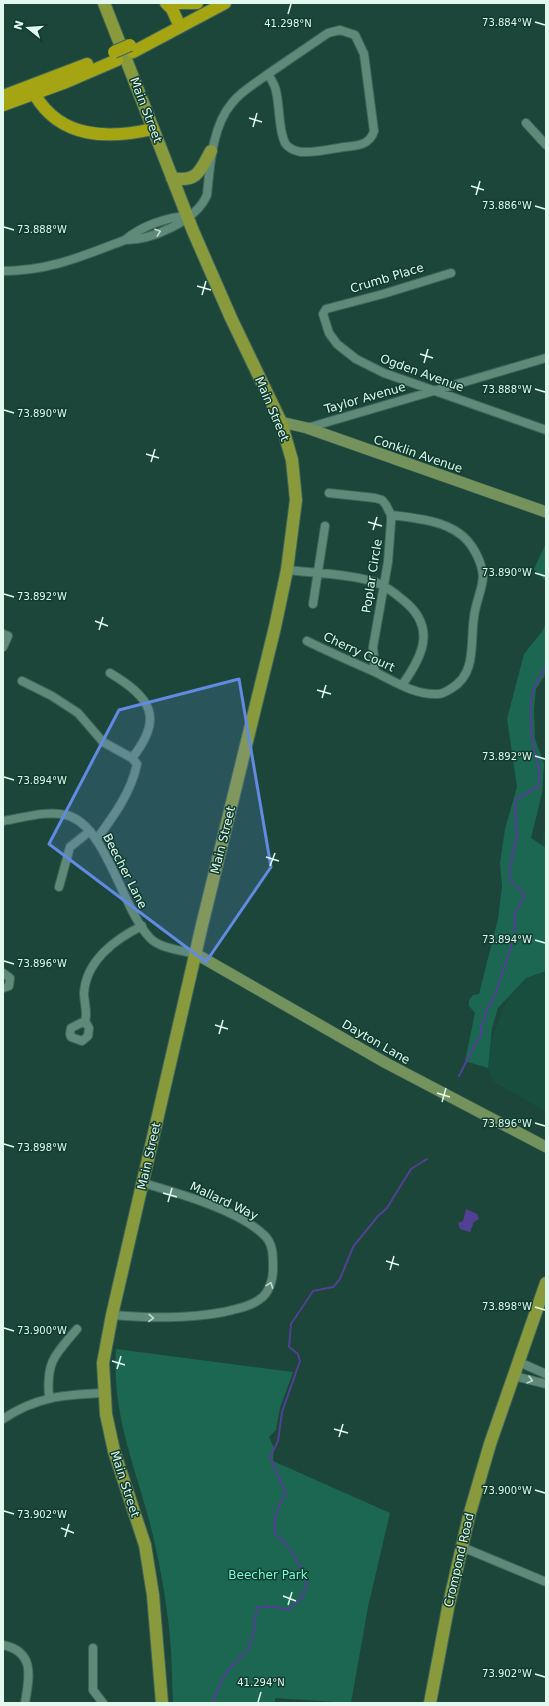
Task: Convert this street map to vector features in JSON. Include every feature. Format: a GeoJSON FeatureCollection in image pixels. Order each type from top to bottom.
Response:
{"type":"FeatureCollection","features":[{"type":"Feature","properties":{"kind":"highway"},"geometry":{"type":"LineString","coordinates":[[166,3],[172,9],[177,20]]}},
{"type":"Feature","properties":{"kind":"highway"},"geometry":{"type":"LineString","coordinates":[[174,3],[197,3]]}},
{"type":"Feature","properties":{"kind":"highway"},"geometry":{"type":"LineString","coordinates":[[132,48],[208,3]]}},
{"type":"Feature","properties":{"kind":"highway"},"geometry":{"type":"LineString","coordinates":[[3,105],[35,94],[225,3]]}},
{"type":"Feature","properties":{"kind":"highway"},"geometry":{"type":"LineString","coordinates":[[3,96],[115,56]]}},
{"type":"Feature","properties":{"kind":"highway"},"geometry":{"type":"LineString","coordinates":[[35,94],[43,108],[50,115],[66,125],[80,130],[98,135],[111,135],[153,129]]}},
{"type":"Feature","properties":{"kind":"main road","name":"Main Street"},"geometry":{"type":"LineString","coordinates":[[104,3],[172,178],[231,318],[281,422],[292,460],[296,500],[287,570],[112,1315],[104,1363],[106,1414],[114,1451],[145,1544],[153,1594],[162,1703]]}},
{"type":"Feature","properties":{"kind":"main road"},"geometry":{"type":"LineString","coordinates":[[172,178],[186,180],[195,176],[211,151]]}},
{"type":"Feature","properties":{"kind":"main road","name":"Crompond Road"},"geometry":{"type":"LineString","coordinates":[[430,1703],[441,1643],[479,1478],[546,1283]]}},
{"type":"Feature","properties":{"kind":"street"},"geometry":{"type":"LineString","coordinates":[[3,271],[26,271],[48,268],[125,240],[137,240],[178,225],[199,208],[207,195],[211,151],[224,115],[231,104],[239,95],[268,74],[328,33],[340,30],[351,32],[358,41],[364,54],[374,132],[373,138],[358,145],[314,151],[301,152],[289,148],[283,135],[276,89],[268,74]]}},
{"type":"Feature","properties":{"kind":"street"},"geometry":{"type":"LineString","coordinates":[[526,123],[546,145]]}},
{"type":"Feature","properties":{"kind":"street","name":"Crumb Place"},"geometry":{"type":"LineString","coordinates":[[331,307],[451,273]]}},
{"type":"Feature","properties":{"kind":"street","name":"Ogden Avenue"},"geometry":{"type":"LineString","coordinates":[[331,307],[323,311],[325,322],[337,344],[346,353],[384,373],[546,430]]}},
{"type":"Feature","properties":{"kind":"street","name":"Taylor Avenue"},"geometry":{"type":"LineString","coordinates":[[307,428],[546,358]]}},
{"type":"Feature","properties":{"kind":"street","name":"Conklin Avenue"},"geometry":{"type":"LineString","coordinates":[[281,422],[307,428],[546,512]]}},
{"type":"Feature","properties":{"kind":"street"},"geometry":{"type":"LineString","coordinates":[[287,570],[364,580],[383,586],[408,604],[417,615],[423,627],[422,651],[414,669],[402,685],[426,694],[440,694],[457,685],[464,676],[472,656],[474,617],[483,575],[480,564],[472,548],[461,534],[438,524],[391,515],[382,500],[329,493]]}},
{"type":"Feature","properties":{"kind":"street","name":"Poplar Circle"},"geometry":{"type":"LineString","coordinates":[[375,672],[373,647],[390,550],[391,515]]}},
{"type":"Feature","properties":{"kind":"street"},"geometry":{"type":"LineString","coordinates":[[313,604],[319,574],[325,526]]}},
{"type":"Feature","properties":{"kind":"street"},"geometry":{"type":"LineString","coordinates":[[3,634],[8,636],[3,647]]}},
{"type":"Feature","properties":{"kind":"street","name":"Cherry Court"},"geometry":{"type":"LineString","coordinates":[[306,641],[402,685]]}},
{"type":"Feature","properties":{"kind":"street"},"geometry":{"type":"LineString","coordinates":[[110,673],[137,691],[148,706],[150,719],[148,729],[144,741],[132,758]]}},
{"type":"Feature","properties":{"kind":"street"},"geometry":{"type":"LineString","coordinates":[[22,681],[52,696],[78,713],[103,742],[132,758],[137,764],[130,788],[113,818],[96,840]]}},
{"type":"Feature","properties":{"kind":"street","name":"Beecher Lane"},"geometry":{"type":"LineString","coordinates":[[3,821],[54,813],[78,819],[90,831],[104,852],[134,916],[150,938],[166,947],[196,954]]}},
{"type":"Feature","properties":{"kind":"street"},"geometry":{"type":"LineString","coordinates":[[59,887],[70,848],[90,831]]}},
{"type":"Feature","properties":{"kind":"street"},"geometry":{"type":"LineString","coordinates":[[85,1021],[84,994],[91,968],[111,946],[142,926]]}},
{"type":"Feature","properties":{"kind":"street","name":"Dayton Lane"},"geometry":{"type":"LineString","coordinates":[[196,954],[386,1063],[546,1147]]}},
{"type":"Feature","properties":{"kind":"street"},"geometry":{"type":"LineString","coordinates":[[3,973],[10,978],[11,982],[9,986],[3,988]]}},
{"type":"Feature","properties":{"kind":"street","name":"Mallard Way"},"geometry":{"type":"LineString","coordinates":[[112,1315],[162,1318],[195,1317],[241,1309],[261,1299],[267,1292],[272,1282],[273,1272],[271,1245],[266,1236],[244,1222],[198,1200],[143,1184]]}},
{"type":"Feature","properties":{"kind":"street"},"geometry":{"type":"LineString","coordinates":[[49,1397],[48,1380],[51,1363],[54,1356],[77,1329]]}},
{"type":"Feature","properties":{"kind":"street"},"geometry":{"type":"LineString","coordinates":[[519,1362],[546,1374]]}},
{"type":"Feature","properties":{"kind":"street"},"geometry":{"type":"LineString","coordinates":[[514,1376],[546,1384]]}},
{"type":"Feature","properties":{"kind":"street"},"geometry":{"type":"LineString","coordinates":[[3,1419],[17,1410],[49,1397],[104,1393]]}},
{"type":"Feature","properties":{"kind":"street"},"geometry":{"type":"LineString","coordinates":[[462,1547],[546,1582]]}},
{"type":"Feature","properties":{"kind":"street"},"geometry":{"type":"LineString","coordinates":[[3,1646],[18,1651],[24,1656],[28,1667],[29,1679],[25,1703]]}},
{"type":"Feature","properties":{"kind":"street"},"geometry":{"type":"LineString","coordinates":[[93,1648],[93,1690],[103,1703]]}},
{"type":"Feature","properties":{"kind":"highlighted area"},"geometry":{"type":"Polygon","coordinates":[[[239,679],[271,867],[206,962],[49,844],[119,710],[239,679]]]}},
{"type":"Feature","properties":{"kind":"shaded area"},"geometry":{"type":"Polygon","coordinates":[[[546,819],[546,1112],[494,1082],[483,1060],[515,979],[546,819]]]}},
{"type":"Feature","properties":{"kind":"shaded area"},"geometry":{"type":"Polygon","coordinates":[[[466,1209],[477,1214],[479,1219],[474,1222],[470,1232],[460,1229],[458,1223],[463,1221],[466,1209]]]}},
{"type":"Feature","properties":{"kind":"green space"},"geometry":{"type":"Polygon","coordinates":[[[546,543],[546,582],[534,569],[546,543]]]}},
{"type":"Feature","properties":{"kind":"green space"},"geometry":{"type":"Polygon","coordinates":[[[546,622],[546,674],[536,689],[534,709],[535,739],[544,764],[542,793],[531,838],[546,848],[546,971],[526,978],[498,1008],[492,1028],[488,1068],[465,1061],[475,1013],[469,1006],[469,1000],[473,995],[479,994],[498,919],[502,886],[500,863],[505,829],[517,787],[507,719],[524,654],[543,630],[546,622]]]}},
{"type":"Feature","properties":{"kind":"green space","name":"Beecher Park"},"geometry":{"type":"Polygon","coordinates":[[[116,1349],[293,1372],[280,1408],[276,1430],[269,1437],[274,1448],[273,1461],[390,1513],[368,1607],[351,1703],[275,1698],[275,1703],[173,1703],[171,1645],[164,1592],[153,1534],[130,1457],[120,1416],[117,1394],[116,1349]]]}},
{"type":"Feature","properties":{"kind":"waterway"},"geometry":{"type":"LineString","coordinates":[[459,1076],[474,1046],[481,1036],[481,1025],[485,1020],[485,1013],[496,993],[514,937],[515,913],[524,898],[524,893],[512,883],[509,876],[513,855],[512,852],[517,840],[515,806],[516,799],[538,787],[539,772],[532,735],[531,701],[535,685],[546,667]]}},
{"type":"Feature","properties":{"kind":"waterway"},"geometry":{"type":"LineString","coordinates":[[213,1703],[219,1686],[229,1670],[251,1644],[258,1607],[267,1606],[291,1609],[301,1598],[307,1585],[302,1570],[295,1557],[281,1539],[275,1534],[274,1528],[276,1513],[286,1493],[270,1457],[278,1441],[282,1412],[300,1361],[298,1354],[289,1347],[291,1324],[313,1291],[333,1287],[340,1279],[353,1247],[378,1216],[387,1208],[411,1169],[427,1159]]}}]}
